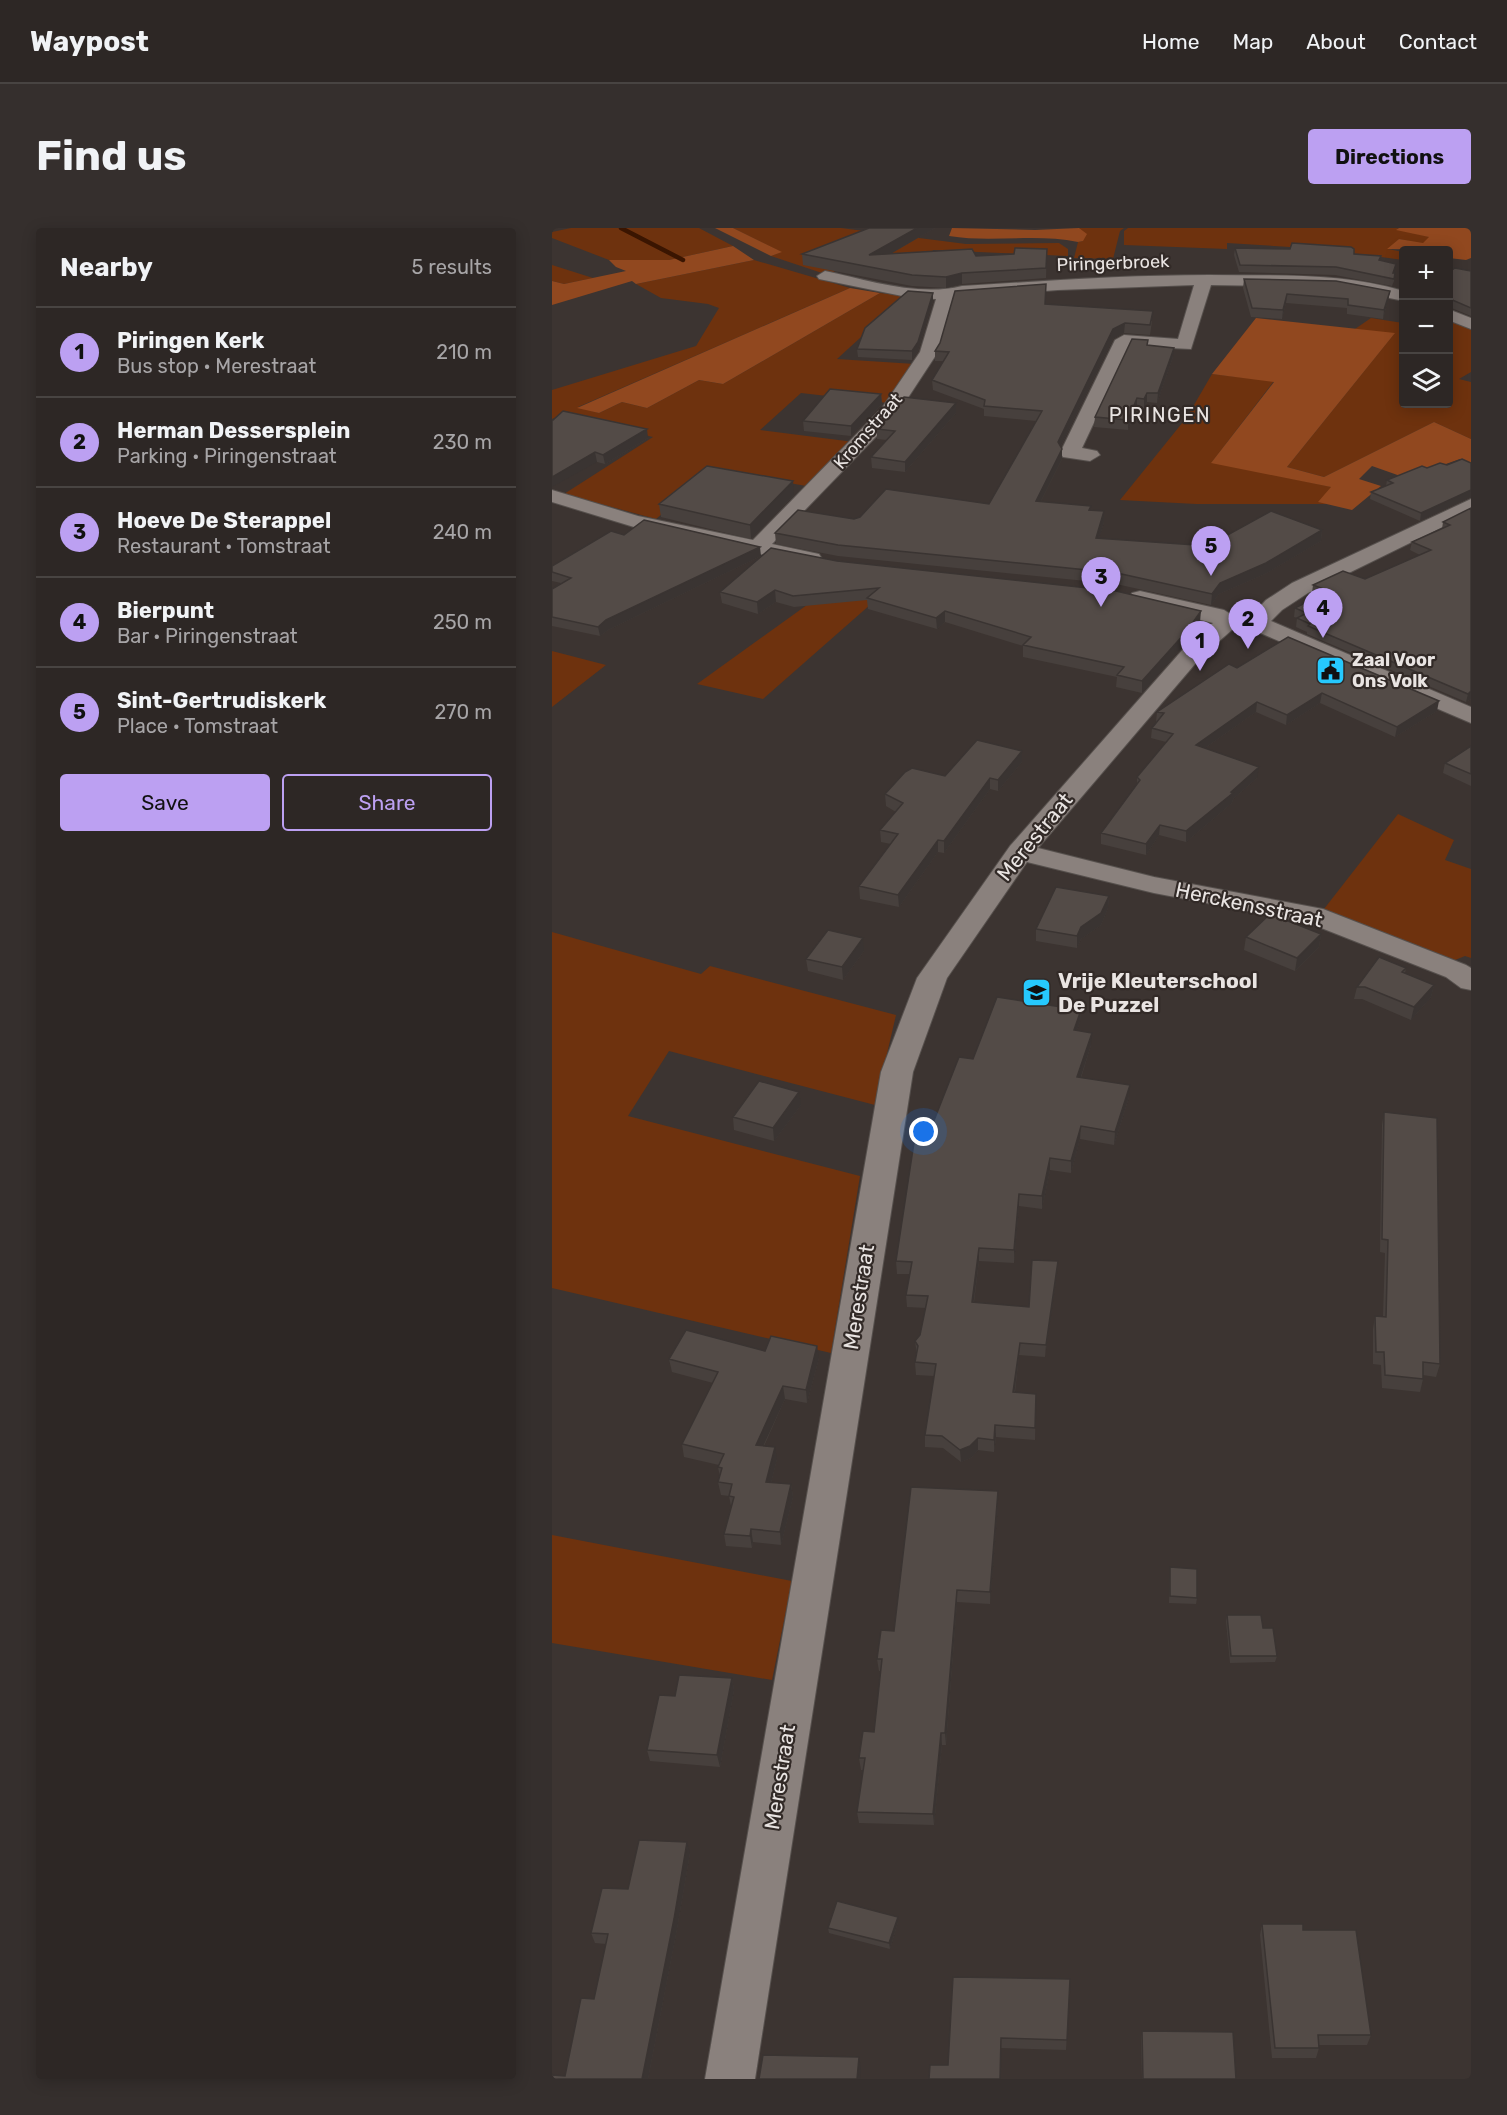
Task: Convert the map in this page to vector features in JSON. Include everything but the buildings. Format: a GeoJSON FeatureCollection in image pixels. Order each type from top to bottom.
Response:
{"type":"FeatureCollection","features":[{"type":"Feature","properties":{"kind":"street","name":"Piringerbroek"},"geometry":{"type":"LineString","coordinates":[[825,276],[912,293],[946,295],[962,291],[1099,282],[1204,280],[1330,282],[1366,286],[1399,295]]}},
{"type":"Feature","properties":{"kind":"street"},"geometry":{"type":"LineString","coordinates":[[1090,455],[1070,453],[1124,340],[1185,345],[1204,280]]}},
{"type":"Feature","properties":{"kind":"street","name":"Kromstraat"},"geometry":{"type":"LineString","coordinates":[[758,547],[889,412],[930,352],[946,295]]}},
{"type":"Feature","properties":{"kind":"street"},"geometry":{"type":"LineString","coordinates":[[1453,316],[1471,324]]}},
{"type":"Feature","properties":{"kind":"street"},"geometry":{"type":"LineString","coordinates":[[552,496],[634,521],[827,562]]}},
{"type":"Feature","properties":{"kind":"street","name":"Merestraat"},"geometry":{"type":"LineString","coordinates":[[730,2079],[897,1072],[932,978],[1020,852],[1193,652],[1300,588],[1471,505]]}},
{"type":"Feature","properties":{"kind":"street"},"geometry":{"type":"LineString","coordinates":[[1116,593],[1242,622],[1471,716]]}},
{"type":"Feature","properties":{"kind":"street","name":"Herckensstraat"},"geometry":{"type":"LineString","coordinates":[[1020,852],[1154,885],[1313,915],[1456,970],[1471,981]]}},
{"type":"Feature","properties":{"kind":"shaded area"},"geometry":{"type":"Polygon","coordinates":[[[571,228],[699,228],[733,246],[669,260],[609,260],[552,238],[552,232],[571,228]]]}},
{"type":"Feature","properties":{"kind":"shaded area"},"geometry":{"type":"Polygon","coordinates":[[[715,228],[733,228],[782,252],[771,256],[715,228]]]}},
{"type":"Feature","properties":{"kind":"shaded area"},"geometry":{"type":"Polygon","coordinates":[[[733,228],[841,228],[966,244],[1059,243],[1068,249],[1068,256],[933,250],[928,260],[865,254],[828,275],[771,256],[781,252],[733,228]]]}},
{"type":"Feature","properties":{"kind":"shaded area"},"geometry":{"type":"Polygon","coordinates":[[[952,228],[1035,230],[1079,228],[1087,234],[1083,241],[1078,242],[1046,238],[981,239],[949,236],[952,228]]]}},
{"type":"Feature","properties":{"kind":"shaded area"},"geometry":{"type":"Polygon","coordinates":[[[1079,228],[1124,228],[1120,231],[1113,259],[1074,258],[1078,242],[1083,241],[1079,228]]]}},
{"type":"Feature","properties":{"kind":"shaded area"},"geometry":{"type":"Polygon","coordinates":[[[1128,228],[1399,228],[1397,229],[1430,237],[1423,244],[1399,239],[1388,249],[1399,251],[1399,259],[1322,249],[1227,243],[1227,249],[1124,245],[1124,231],[1128,228]]]}},
{"type":"Feature","properties":{"kind":"shaded area"},"geometry":{"type":"Polygon","coordinates":[[[1399,228],[1471,228],[1471,258],[1466,260],[1453,258],[1453,246],[1399,246],[1399,249],[1387,249],[1399,239],[1423,243],[1429,237],[1396,230],[1399,228]]]}},
{"type":"Feature","properties":{"kind":"shaded area"},"geometry":{"type":"Polygon","coordinates":[[[733,246],[754,260],[636,284],[632,281],[552,305],[552,281],[564,284],[626,271],[616,267],[609,260],[669,260],[733,246]]]}},
{"type":"Feature","properties":{"kind":"shaded area"},"geometry":{"type":"Polygon","coordinates":[[[754,260],[850,288],[578,407],[599,413],[622,402],[647,408],[699,380],[723,384],[880,293],[906,296],[837,359],[915,364],[888,403],[801,393],[760,430],[854,442],[812,487],[715,470],[656,519],[564,494],[653,437],[559,416],[552,419],[552,390],[696,346],[719,308],[708,304],[661,298],[636,284],[754,260]]]}},
{"type":"Feature","properties":{"kind":"shaded area"},"geometry":{"type":"Polygon","coordinates":[[[552,265],[593,278],[564,284],[552,281],[552,265]]]}},
{"type":"Feature","properties":{"kind":"shaded area"},"geometry":{"type":"Polygon","coordinates":[[[850,288],[880,293],[723,384],[699,380],[647,408],[622,402],[599,413],[577,408],[850,288]]]}},
{"type":"Feature","properties":{"kind":"shaded area"},"geometry":{"type":"Polygon","coordinates":[[[1256,318],[1395,333],[1287,467],[1324,477],[1434,422],[1471,439],[1471,464],[1460,459],[1406,478],[1372,466],[1359,479],[1381,486],[1352,510],[1318,502],[1331,487],[1211,463],[1274,382],[1212,374],[1256,318]]]}},
{"type":"Feature","properties":{"kind":"shaded area"},"geometry":{"type":"Polygon","coordinates":[[[1371,318],[1399,322],[1399,408],[1453,408],[1453,321],[1471,328],[1471,372],[1459,379],[1471,382],[1471,439],[1434,422],[1324,477],[1287,467],[1394,334],[1355,329],[1371,318]]]}},
{"type":"Feature","properties":{"kind":"shaded area"},"geometry":{"type":"Polygon","coordinates":[[[1212,374],[1274,381],[1212,462],[1332,487],[1319,502],[1329,504],[1196,504],[1120,500],[1187,417],[1212,374]]]}},
{"type":"Feature","properties":{"kind":"shaded area"},"geometry":{"type":"Polygon","coordinates":[[[857,569],[879,597],[763,699],[697,684],[857,569]]]}},
{"type":"Feature","properties":{"kind":"shaded area"},"geometry":{"type":"Polygon","coordinates":[[[552,651],[606,665],[552,707],[552,651]]]}},
{"type":"Feature","properties":{"kind":"shaded area"},"geometry":{"type":"Polygon","coordinates":[[[1398,814],[1454,840],[1445,860],[1471,869],[1471,958],[1465,956],[1455,960],[1324,909],[1398,814]]]}},
{"type":"Feature","properties":{"kind":"shaded area"},"geometry":{"type":"Polygon","coordinates":[[[552,932],[701,974],[710,966],[896,1015],[875,1105],[669,1051],[628,1116],[860,1176],[831,1353],[552,1288],[552,932]]]}},
{"type":"Feature","properties":{"kind":"shaded area"},"geometry":{"type":"Polygon","coordinates":[[[552,1535],[792,1581],[772,1680],[552,1643],[552,1535]]]}},
{"type":"Feature","properties":{"kind":"waterway"},"geometry":{"type":"LineString","coordinates":[[621,228],[683,260]]}},
{"type":"Feature","properties":{"kind":"place","name":"Sint-Gertrudiskerk"},"geometry":{"type":"Point","coordinates":[1211,576]}},
{"type":"Feature","properties":{"kind":"place","name":"Hoeve De Sterappel"},"geometry":{"type":"Point","coordinates":[1101,607]}},
{"type":"Feature","properties":{"kind":"place","name":"Bierpunt"},"geometry":{"type":"Point","coordinates":[1323,638]}},
{"type":"Feature","properties":{"kind":"place","name":"Herman Dessersplein"},"geometry":{"type":"Point","coordinates":[1248,649]}},
{"type":"Feature","properties":{"kind":"place","name":"Zaal Voor Ons Volk"},"geometry":{"type":"Point","coordinates":[1331,670]}},
{"type":"Feature","properties":{"kind":"place","name":"Piringen Kerk"},"geometry":{"type":"Point","coordinates":[1200,671]}},
{"type":"Feature","properties":{"kind":"place","name":"Vrije Kleuterschool De Puzzel"},"geometry":{"type":"Point","coordinates":[1037,993]}},
{"type":"Feature","properties":{"kind":"district","name":"PIRINGEN"},"geometry":{"type":"Point","coordinates":[1160,415]}}]}
